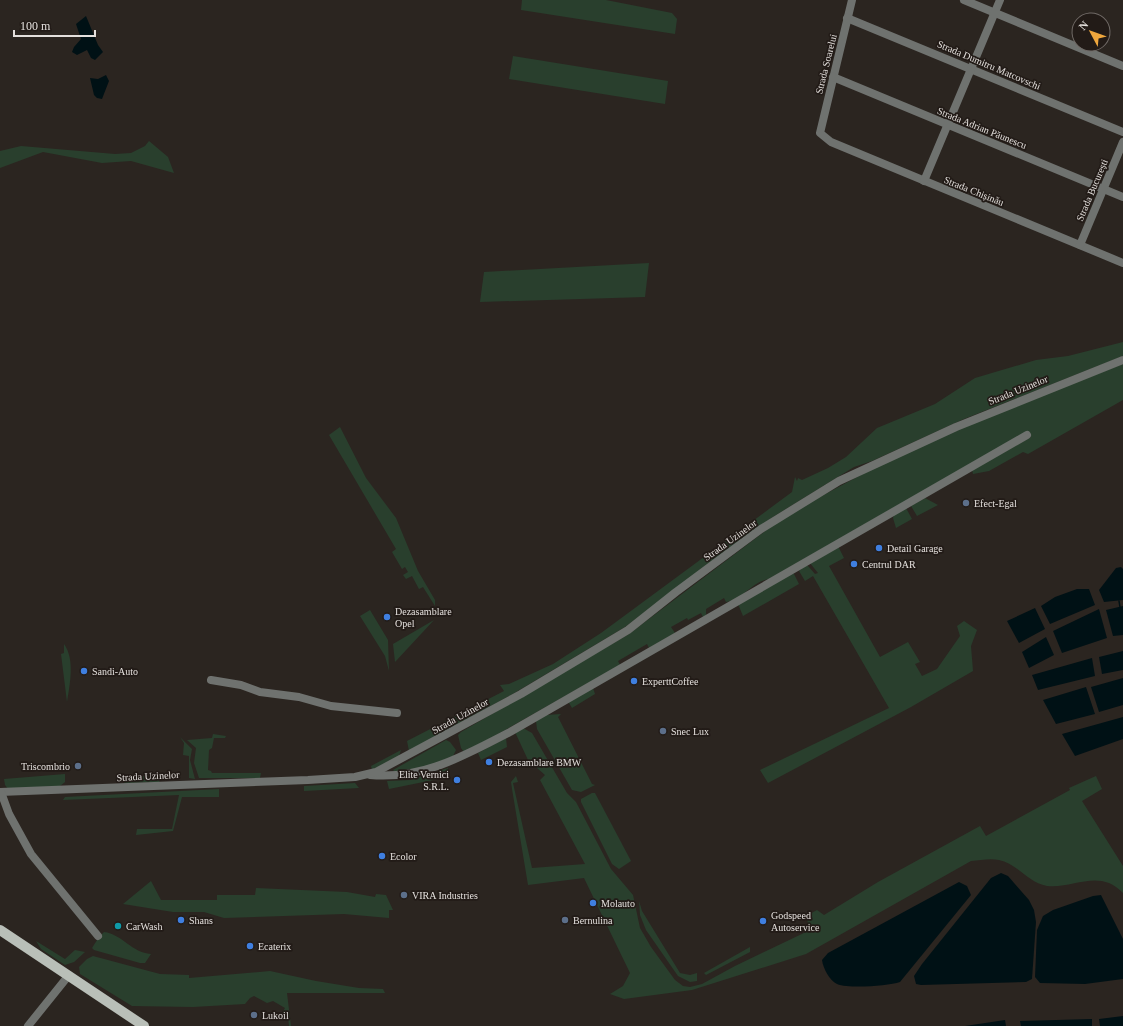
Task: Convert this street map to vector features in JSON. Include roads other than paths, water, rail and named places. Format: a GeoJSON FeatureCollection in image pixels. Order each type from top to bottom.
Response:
{"type":"FeatureCollection","features":[{"type":"Feature","properties":{"kind":"main road"},"geometry":{"type":"LineString","coordinates":[[0,930],[144,1026]]}},
{"type":"Feature","properties":{"kind":"street","name":"Strada Soarelui"},"geometry":{"type":"LineString","coordinates":[[820,132],[852,0]]}},
{"type":"Feature","properties":{"kind":"street"},"geometry":{"type":"LineString","coordinates":[[964,0],[1123,66]]}},
{"type":"Feature","properties":{"kind":"street"},"geometry":{"type":"LineString","coordinates":[[924,181],[1000,0]]}},
{"type":"Feature","properties":{"kind":"street","name":"Strada Dumitru Matcovschi"},"geometry":{"type":"LineString","coordinates":[[847,18],[1123,132]]}},
{"type":"Feature","properties":{"kind":"street","name":"Strada Adrian Păunescu"},"geometry":{"type":"LineString","coordinates":[[833,77],[1123,197]]}},
{"type":"Feature","properties":{"kind":"street","name":"Strada Chișinău"},"geometry":{"type":"LineString","coordinates":[[820,132],[831,142],[1123,263]]}},
{"type":"Feature","properties":{"kind":"street","name":"Strada București"},"geometry":{"type":"LineString","coordinates":[[1080,245],[1123,142]]}},
{"type":"Feature","properties":{"kind":"street","name":"Strada Uzinelor"},"geometry":{"type":"LineString","coordinates":[[368,775],[404,758],[521,694],[628,630],[676,592],[761,530],[838,482],[956,427],[1123,360]]}},
{"type":"Feature","properties":{"kind":"street","name":"Strada Uzinelor"},"geometry":{"type":"LineString","coordinates":[[98,936],[31,854],[9,814],[1,792],[308,780],[368,775],[384,776],[414,773],[446,763],[472,752],[510,732],[1027,435]]}},
{"type":"Feature","properties":{"kind":"street"},"geometry":{"type":"LineString","coordinates":[[211,680],[241,685],[260,692],[299,697],[331,706],[397,713]]}},
{"type":"Feature","properties":{"kind":"street"},"geometry":{"type":"LineString","coordinates":[[28,1026],[69,975]]}},
{"type":"Feature","properties":{"kind":"waterway"},"geometry":{"type":"LineString","coordinates":[[1119,601],[1120,607]]}},
{"type":"Feature","properties":{"kind":"place","name":"Efect-Egal"},"geometry":{"type":"Point","coordinates":[966,503]}},
{"type":"Feature","properties":{"kind":"place","name":"Detail Garage"},"geometry":{"type":"Point","coordinates":[879,548]}},
{"type":"Feature","properties":{"kind":"place","name":"Centrul DAR"},"geometry":{"type":"Point","coordinates":[854,564]}},
{"type":"Feature","properties":{"kind":"place","name":"Dezasamblare Opel"},"geometry":{"type":"Point","coordinates":[387,617]}},
{"type":"Feature","properties":{"kind":"place","name":"Sandi-Auto"},"geometry":{"type":"Point","coordinates":[84,671]}},
{"type":"Feature","properties":{"kind":"place","name":"ExperttCoffee"},"geometry":{"type":"Point","coordinates":[634,681]}},
{"type":"Feature","properties":{"kind":"place","name":"Snec Lux"},"geometry":{"type":"Point","coordinates":[663,731]}},
{"type":"Feature","properties":{"kind":"place","name":"Dezasamblare BMW"},"geometry":{"type":"Point","coordinates":[489,762]}},
{"type":"Feature","properties":{"kind":"place","name":"Triscombrio"},"geometry":{"type":"Point","coordinates":[78,766]}},
{"type":"Feature","properties":{"kind":"place","name":"Elite Vernici S.R.L."},"geometry":{"type":"Point","coordinates":[457,780]}},
{"type":"Feature","properties":{"kind":"place","name":"Ecolor"},"geometry":{"type":"Point","coordinates":[382,856]}},
{"type":"Feature","properties":{"kind":"place","name":"VIRA Industries"},"geometry":{"type":"Point","coordinates":[404,895]}},
{"type":"Feature","properties":{"kind":"place","name":"Molauto"},"geometry":{"type":"Point","coordinates":[593,903]}},
{"type":"Feature","properties":{"kind":"place","name":"Shans"},"geometry":{"type":"Point","coordinates":[181,920]}},
{"type":"Feature","properties":{"kind":"place","name":"Bernulina"},"geometry":{"type":"Point","coordinates":[565,920]}},
{"type":"Feature","properties":{"kind":"place","name":"Godspeed Autoservice"},"geometry":{"type":"Point","coordinates":[763,921]}},
{"type":"Feature","properties":{"kind":"place","name":"CarWash"},"geometry":{"type":"Point","coordinates":[118,926]}},
{"type":"Feature","properties":{"kind":"place","name":"Ecaterix"},"geometry":{"type":"Point","coordinates":[250,946]}},
{"type":"Feature","properties":{"kind":"place","name":"Lukoil"},"geometry":{"type":"Point","coordinates":[254,1015]}}]}
